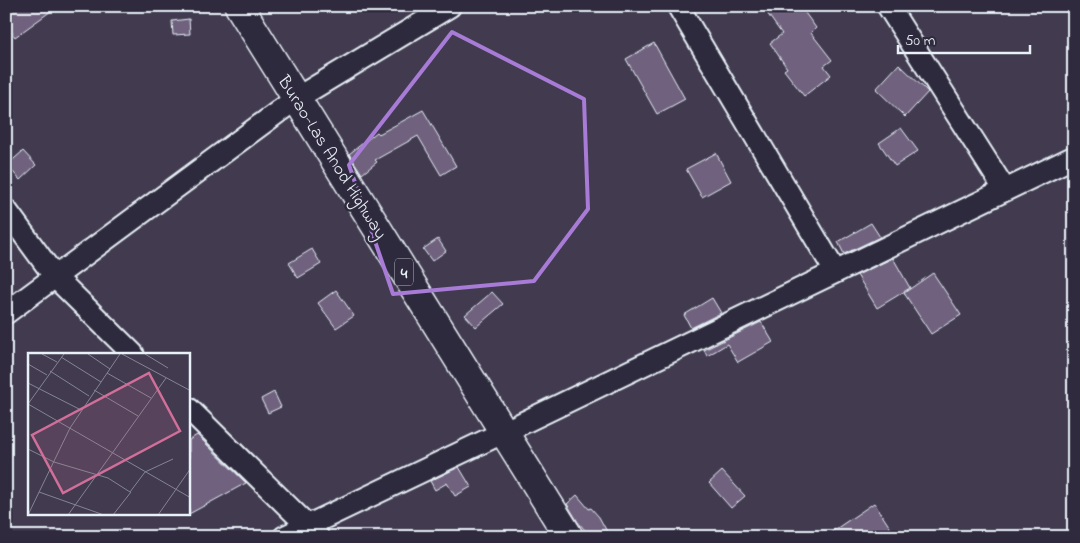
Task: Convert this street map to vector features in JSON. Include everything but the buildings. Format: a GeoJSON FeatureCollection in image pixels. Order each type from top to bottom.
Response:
{"type":"FeatureCollection","features":[{"type":"Feature","properties":{"kind":"highway","name":"Burao-Las Anod Highway"},"geometry":{"type":"LineString","coordinates":[[239,6],[569,537]]}},
{"type":"Feature","properties":{"kind":"street"},"geometry":{"type":"LineString","coordinates":[[678,6],[835,272]]}},
{"type":"Feature","properties":{"kind":"street"},"geometry":{"type":"LineString","coordinates":[[888,6],[1005,190]]}},
{"type":"Feature","properties":{"kind":"street"},"geometry":{"type":"LineString","coordinates":[[6,313],[297,98],[448,7]]}},
{"type":"Feature","properties":{"kind":"street"},"geometry":{"type":"LineString","coordinates":[[284,537],[313,531],[504,432],[1074,156]]}},
{"type":"Feature","properties":{"kind":"street"},"geometry":{"type":"LineString","coordinates":[[6,210],[55,277],[132,353]]}},
{"type":"Feature","properties":{"kind":"street"},"geometry":{"type":"LineString","coordinates":[[190,410],[313,531]]}},
{"type":"Feature","properties":{"kind":"highlighted area"},"geometry":{"type":"Polygon","coordinates":[[[452,32],[584,99],[588,209],[534,281],[393,294],[349,165],[452,32]]]}}]}
